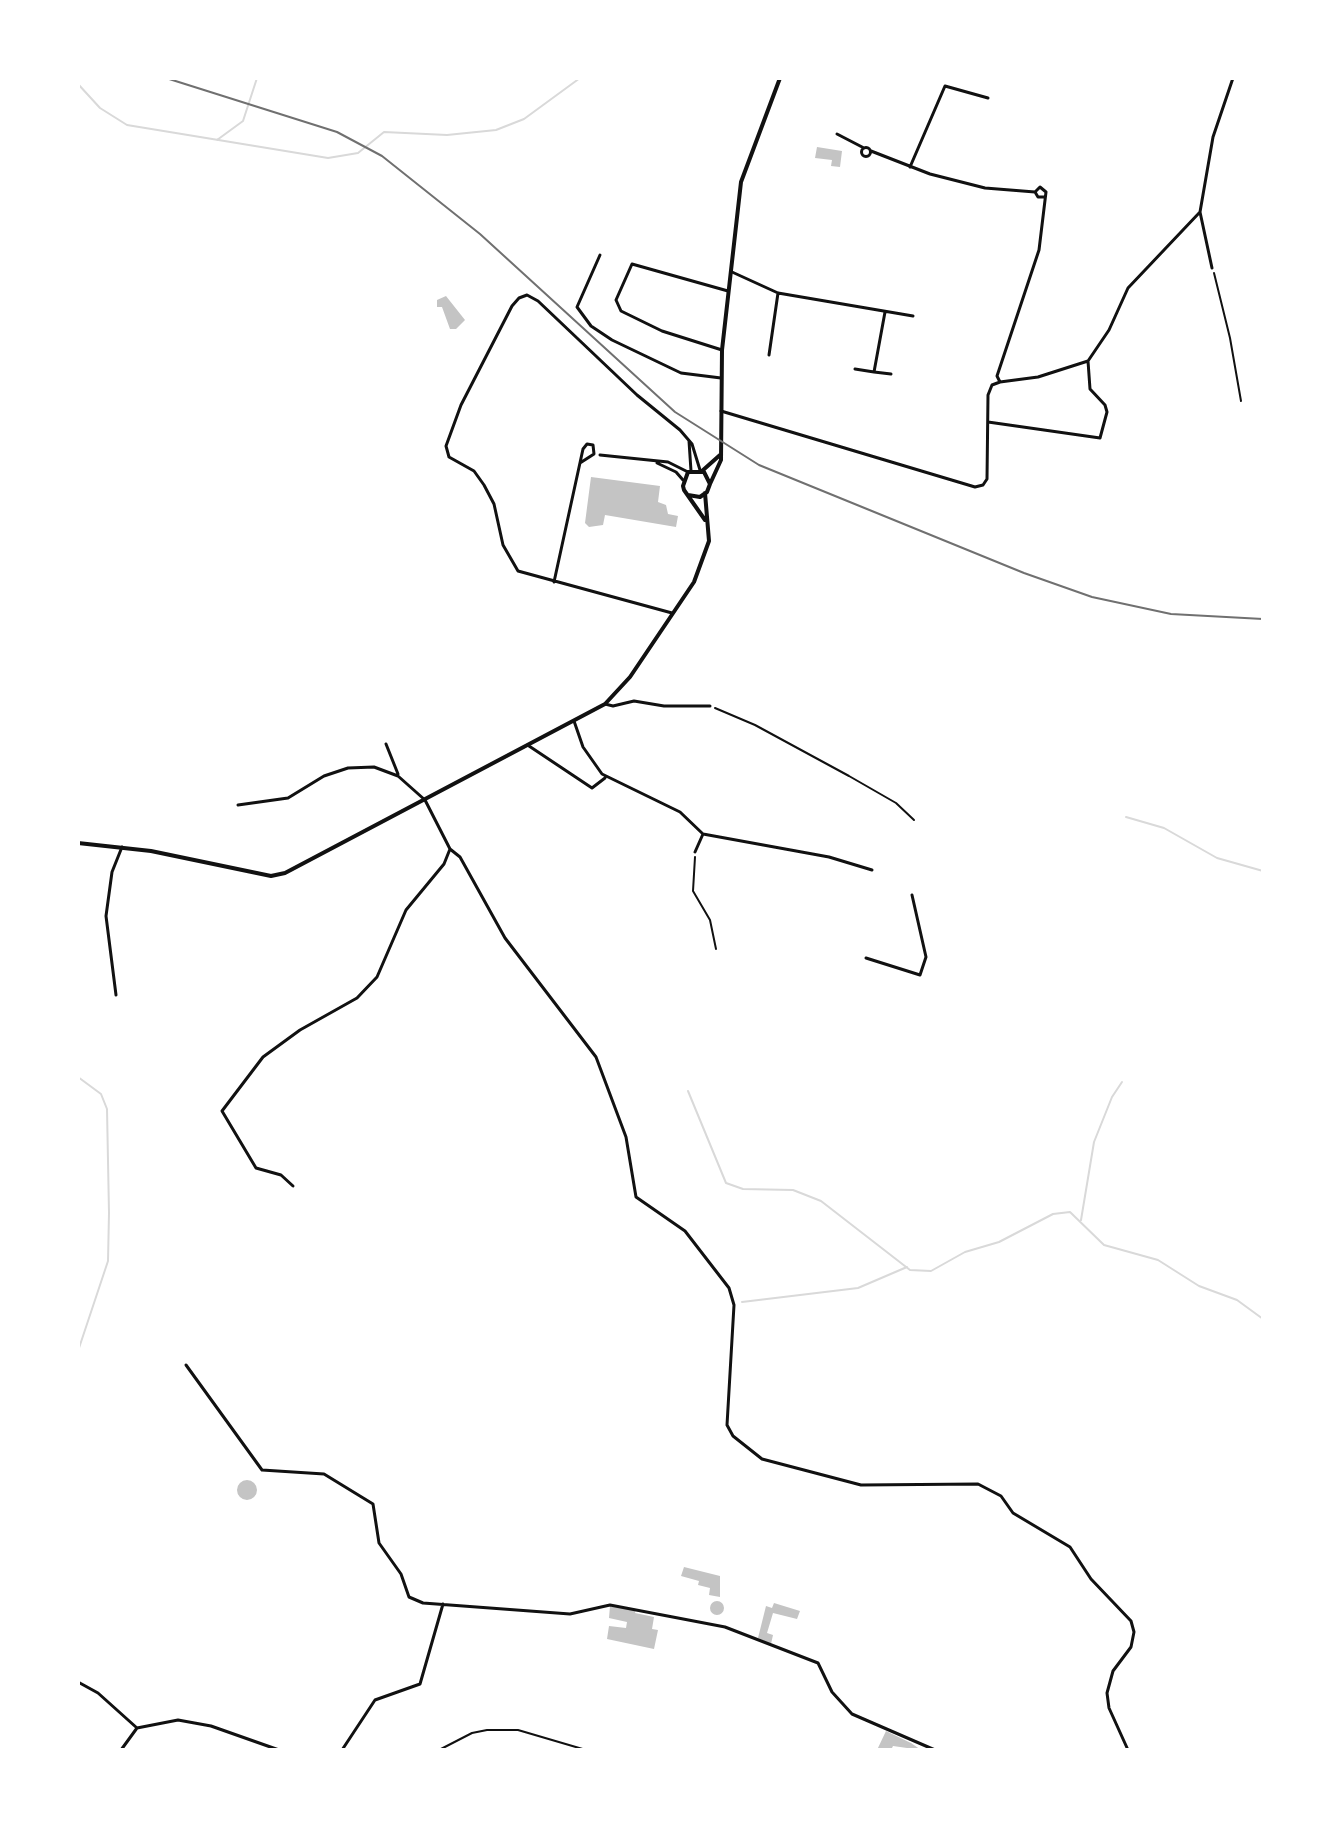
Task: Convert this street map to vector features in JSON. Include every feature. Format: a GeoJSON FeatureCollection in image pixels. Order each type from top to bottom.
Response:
{"type":"FeatureCollection","features":[{"type":"Feature","properties":{"kind":"street"},"geometry":{"type":"LineString","coordinates":[[78,843],[122,847],[271,876],[285,873],[605,704],[630,677],[694,582],[706,551],[705,493],[720,455],[722,350],[741,182],[780,78]]}},
{"type":"Feature","properties":{"kind":"street"},"geometry":{"type":"LineString","coordinates":[[1212,268],[1200,212],[1213,137],[1233,78]]}},
{"type":"Feature","properties":{"kind":"street"},"geometry":{"type":"LineString","coordinates":[[910,167],[945,86],[988,98]]}},
{"type":"Feature","properties":{"kind":"street"},"geometry":{"type":"LineString","coordinates":[[837,134],[910,167],[985,188],[1035,192],[1042,187],[1045,211],[1033,272],[997,376],[1000,382]]}},
{"type":"Feature","properties":{"kind":"street"},"geometry":{"type":"LineString","coordinates":[[864,148],[862,152],[866,157],[871,151]]}},
{"type":"Feature","properties":{"kind":"street"},"geometry":{"type":"LineString","coordinates":[[1035,192],[1038,197],[1044,197]]}},
{"type":"Feature","properties":{"kind":"street"},"geometry":{"type":"LineString","coordinates":[[988,422],[1100,438],[1107,412],[1087,383],[1088,361],[1109,330],[1128,288],[1200,212]]}},
{"type":"Feature","properties":{"kind":"street"},"geometry":{"type":"LineString","coordinates":[[600,255],[577,307],[591,326],[612,340],[681,373],[721,378]]}},
{"type":"Feature","properties":{"kind":"street"},"geometry":{"type":"LineString","coordinates":[[722,350],[662,331],[621,311],[616,300],[632,264],[729,291]]}},
{"type":"Feature","properties":{"kind":"street"},"geometry":{"type":"LineString","coordinates":[[732,272],[778,293],[913,316]]}},
{"type":"Feature","properties":{"kind":"street"},"geometry":{"type":"LineString","coordinates":[[769,355],[778,293]]}},
{"type":"Feature","properties":{"kind":"street"},"geometry":{"type":"LineString","coordinates":[[672,613],[518,571],[509,562],[494,504],[484,485],[474,471],[446,451],[461,405],[519,298],[527,295],[538,301],[689,441],[710,484]]}},
{"type":"Feature","properties":{"kind":"street"},"geometry":{"type":"LineString","coordinates":[[874,372],[885,312]]}},
{"type":"Feature","properties":{"kind":"street"},"geometry":{"type":"LineString","coordinates":[[721,411],[975,487],[987,479],[989,389],[1000,382],[1038,377],[1088,361]]}},
{"type":"Feature","properties":{"kind":"street"},"geometry":{"type":"LineString","coordinates":[[855,369],[891,374]]}},
{"type":"Feature","properties":{"kind":"street"},"geometry":{"type":"LineString","coordinates":[[683,480],[690,472],[689,441]]}},
{"type":"Feature","properties":{"kind":"street"},"geometry":{"type":"LineString","coordinates":[[554,582],[580,463],[584,446],[593,445],[594,454],[580,463]]}},
{"type":"Feature","properties":{"kind":"street"},"geometry":{"type":"LineString","coordinates":[[600,455],[672,464],[690,472],[701,471],[720,455]]}},
{"type":"Feature","properties":{"kind":"street"},"geometry":{"type":"LineString","coordinates":[[657,463],[676,472],[683,480],[688,495],[707,522]]}},
{"type":"Feature","properties":{"kind":"street"},"geometry":{"type":"LineString","coordinates":[[688,495],[696,497],[705,493]]}},
{"type":"Feature","properties":{"kind":"street"},"geometry":{"type":"LineString","coordinates":[[605,704],[613,706],[634,701],[664,706],[710,706]]}},
{"type":"Feature","properties":{"kind":"street"},"geometry":{"type":"LineString","coordinates":[[574,721],[583,747],[606,777],[680,812],[703,834],[829,857],[872,870]]}},
{"type":"Feature","properties":{"kind":"street"},"geometry":{"type":"LineString","coordinates":[[386,744],[398,776]]}},
{"type":"Feature","properties":{"kind":"street"},"geometry":{"type":"LineString","coordinates":[[529,746],[592,788],[606,777]]}},
{"type":"Feature","properties":{"kind":"street"},"geometry":{"type":"LineString","coordinates":[[238,805],[288,798],[324,776],[348,768],[374,767],[398,776],[425,800],[450,849],[460,857],[505,938],[596,1057],[626,1137],[636,1197],[685,1231],[729,1288],[734,1305],[727,1425],[733,1436],[762,1459],[861,1485],[978,1484],[1001,1496],[1013,1513],[1070,1547],[1091,1579],[1131,1621],[1134,1632],[1131,1647],[1113,1671],[1107,1693],[1109,1708],[1128,1750]]}},
{"type":"Feature","properties":{"kind":"street"},"geometry":{"type":"LineString","coordinates":[[695,852],[703,834]]}},
{"type":"Feature","properties":{"kind":"street"},"geometry":{"type":"LineString","coordinates":[[116,995],[106,916],[112,872],[122,847]]}},
{"type":"Feature","properties":{"kind":"street"},"geometry":{"type":"LineString","coordinates":[[293,1186],[281,1175],[256,1168],[222,1111],[263,1057],[300,1030],[357,998],[377,977],[406,910],[444,864],[450,849]]}},
{"type":"Feature","properties":{"kind":"street"},"geometry":{"type":"LineString","coordinates":[[866,958],[920,975],[926,957],[912,895]]}},
{"type":"Feature","properties":{"kind":"street"},"geometry":{"type":"LineString","coordinates":[[186,1365],[258,1467],[324,1474],[373,1504],[379,1543],[401,1574],[409,1597],[443,1604],[570,1614],[610,1605],[725,1627],[818,1663],[832,1692],[852,1714],[935,1750]]}},
{"type":"Feature","properties":{"kind":"street"},"geometry":{"type":"LineString","coordinates":[[342,1750],[375,1700],[420,1684],[443,1604]]}},
{"type":"Feature","properties":{"kind":"street"},"geometry":{"type":"LineString","coordinates":[[78,1682],[98,1693],[137,1728]]}},
{"type":"Feature","properties":{"kind":"street"},"geometry":{"type":"LineString","coordinates":[[121,1750],[137,1728],[178,1720],[211,1726],[279,1750]]}},
{"type":"Feature","properties":{"kind":"path"},"geometry":{"type":"LineString","coordinates":[[1212,268],[1230,338],[1241,401]]}},
{"type":"Feature","properties":{"kind":"path"},"geometry":{"type":"LineString","coordinates":[[710,706],[755,725],[849,776],[896,803],[914,820]]}},
{"type":"Feature","properties":{"kind":"path"},"geometry":{"type":"LineString","coordinates":[[695,852],[693,891],[710,920],[716,949]]}},
{"type":"Feature","properties":{"kind":"path"},"geometry":{"type":"LineString","coordinates":[[439,1750],[472,1733],[487,1730],[518,1730],[586,1750]]}},
{"type":"Feature","properties":{"kind":"building"},"geometry":{"type":"Polygon","coordinates":[[[817,147],[842,151],[840,167],[831,166],[832,160],[815,158],[817,147]]]}},
{"type":"Feature","properties":{"kind":"building"},"geometry":{"type":"Polygon","coordinates":[[[446,296],[465,320],[456,329],[450,329],[442,307],[437,307],[437,300],[446,296]]]}},
{"type":"Feature","properties":{"kind":"building"},"geometry":{"type":"Polygon","coordinates":[[[591,477],[660,486],[658,502],[666,505],[668,514],[678,516],[676,527],[605,515],[603,525],[589,527],[585,523],[591,477]]]}},
{"type":"Feature","properties":{"kind":"building"},"geometry":{"type":"Polygon","coordinates":[[[243,1480],[251,1480],[257,1490],[251,1500],[243,1500],[237,1494],[237,1486],[243,1480]]]}},
{"type":"Feature","properties":{"kind":"building"},"geometry":{"type":"Polygon","coordinates":[[[684,1567],[720,1576],[720,1597],[709,1595],[710,1588],[698,1585],[699,1581],[681,1576],[684,1567]]]}},
{"type":"Feature","properties":{"kind":"building"},"geometry":{"type":"Polygon","coordinates":[[[717,1601],[724,1608],[717,1615],[710,1608],[717,1601]]]}},
{"type":"Feature","properties":{"kind":"building"},"geometry":{"type":"Polygon","coordinates":[[[774,1603],[800,1611],[797,1619],[773,1613],[767,1633],[773,1635],[771,1644],[758,1638],[766,1606],[772,1608],[774,1603]]]}},
{"type":"Feature","properties":{"kind":"building"},"geometry":{"type":"Polygon","coordinates":[[[610,1606],[636,1609],[635,1613],[654,1617],[652,1629],[658,1630],[654,1649],[607,1639],[609,1626],[626,1628],[627,1622],[609,1618],[610,1606]]]}},
{"type":"Feature","properties":{"kind":"building"},"geometry":{"type":"Polygon","coordinates":[[[886,1731],[921,1750],[893,1746],[891,1750],[877,1750],[886,1731]]]}},
{"type":"Feature","properties":{"kind":"waterway"},"geometry":{"type":"LineString","coordinates":[[217,140],[243,121],[257,78]]}},
{"type":"Feature","properties":{"kind":"waterway"},"geometry":{"type":"LineString","coordinates":[[78,84],[100,108],[127,125],[328,158],[358,153],[384,132],[447,135],[496,130],[524,119],[580,78]]}},
{"type":"Feature","properties":{"kind":"waterway"},"geometry":{"type":"LineString","coordinates":[[1126,817],[1164,828],[1217,858],[1263,871]]}},
{"type":"Feature","properties":{"kind":"waterway"},"geometry":{"type":"LineString","coordinates":[[78,1077],[101,1094],[107,1109],[109,1213],[108,1261],[78,1351]]}},
{"type":"Feature","properties":{"kind":"waterway"},"geometry":{"type":"LineString","coordinates":[[1081,1220],[1094,1142],[1112,1097],[1122,1082]]}},
{"type":"Feature","properties":{"kind":"waterway"},"geometry":{"type":"LineString","coordinates":[[688,1091],[726,1183],[743,1189],[793,1190],[821,1201],[910,1270],[931,1271],[965,1252],[999,1242],[1053,1214],[1070,1212],[1104,1245],[1158,1260],[1199,1286],[1237,1300],[1263,1319]]}},
{"type":"Feature","properties":{"kind":"waterway"},"geometry":{"type":"LineString","coordinates":[[742,1302],[858,1288],[907,1267]]}},
{"type":"Feature","properties":{"kind":"railway"},"geometry":{"type":"LineString","coordinates":[[166,78],[337,132],[382,156],[480,234],[675,412],[759,465],[1024,573],[1092,597],[1171,614],[1263,619]]}}]}
